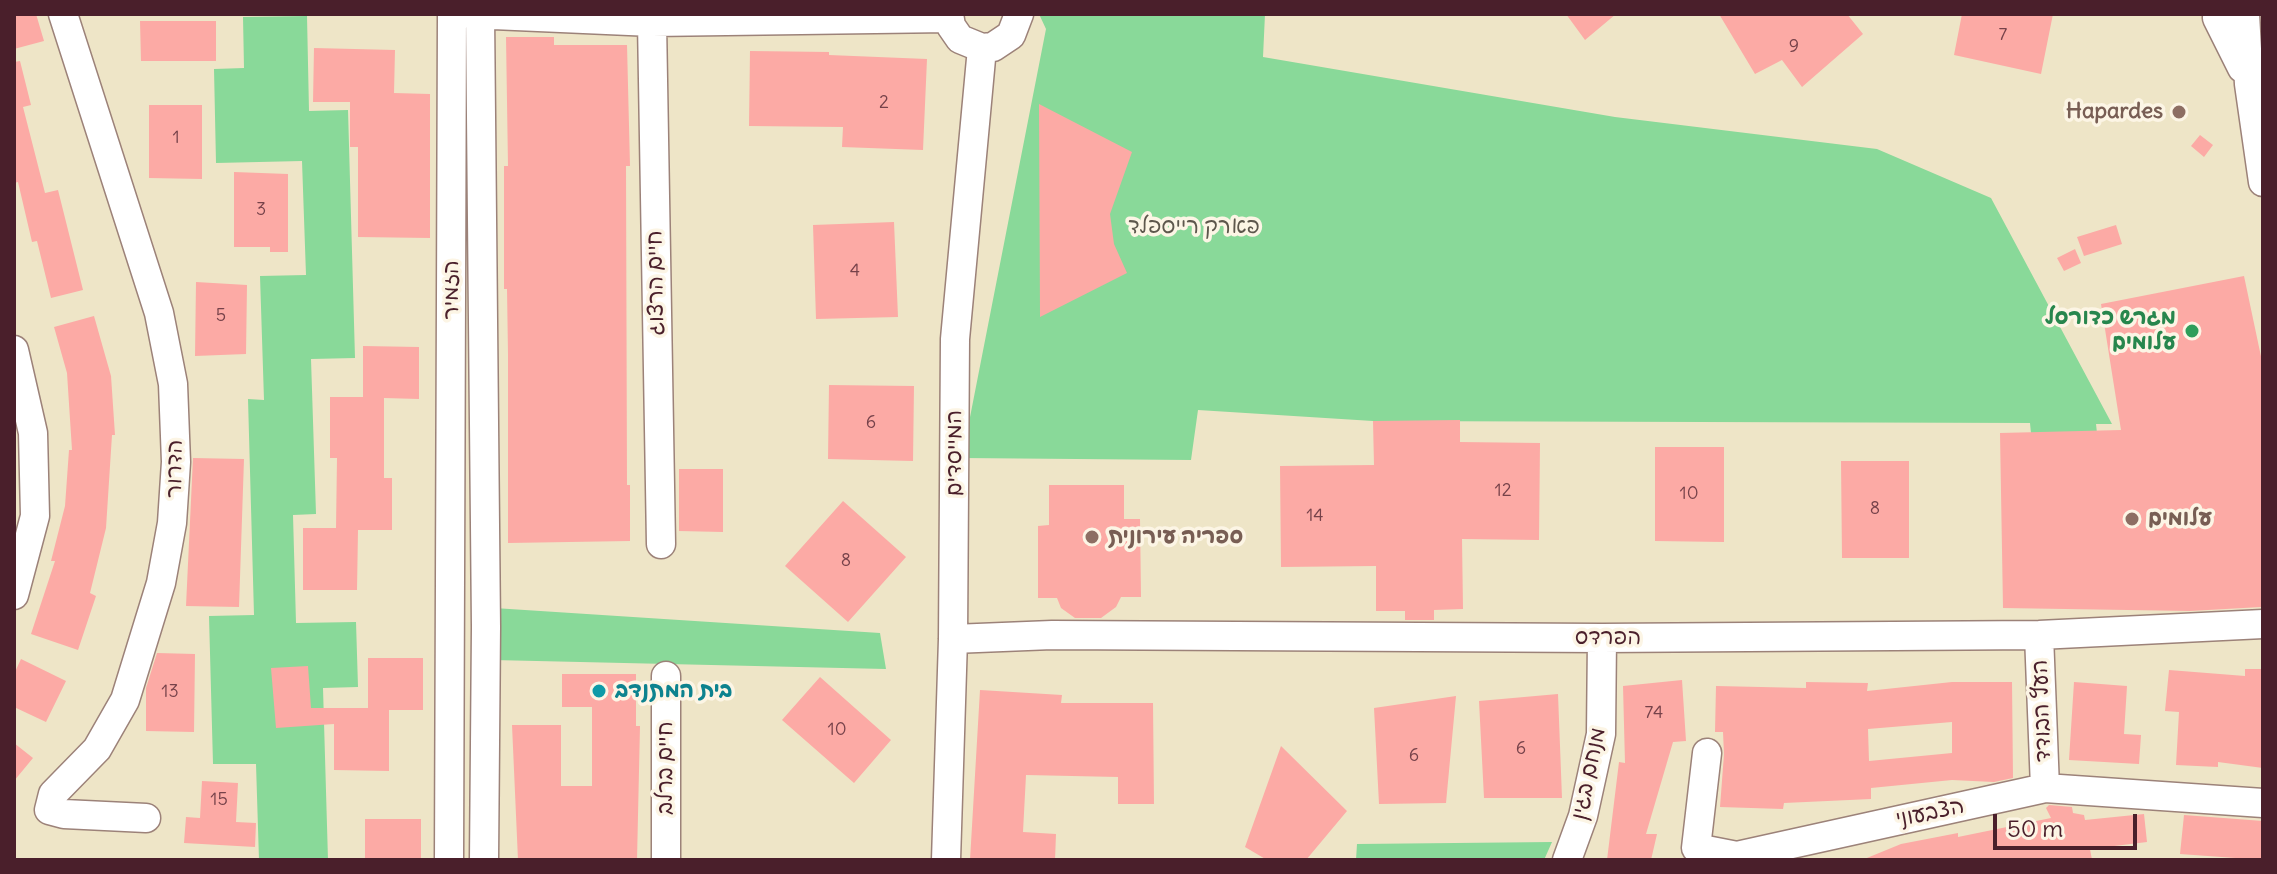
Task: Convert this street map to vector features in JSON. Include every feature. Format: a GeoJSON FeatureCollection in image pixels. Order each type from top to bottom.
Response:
{"type":"FeatureCollection","features":[{"type":"Feature","properties":{"kind":"street","name":"הדרור"},"geometry":{"type":"LineString","coordinates":[[63,14],[159,313],[173,384],[176,462],[172,523],[161,583],[125,700],[97,749],[53,794],[49,810],[64,814],[146,818]]}},
{"type":"Feature","properties":{"kind":"street","name":"הזמיר"},"geometry":{"type":"LineString","coordinates":[[449,860],[452,14]]}},
{"type":"Feature","properties":{"kind":"street"},"geometry":{"type":"LineString","coordinates":[[470,14],[652,22],[949,16],[960,39],[982,48],[993,47],[1011,35],[1019,14]]}},
{"type":"Feature","properties":{"kind":"street","name":"הזמיר"},"geometry":{"type":"LineString","coordinates":[[480,14],[486,563],[484,860]]}},
{"type":"Feature","properties":{"kind":"street"},"geometry":{"type":"LineString","coordinates":[[2227,15],[2249,84],[2263,182]]}},
{"type":"Feature","properties":{"kind":"street","name":"חיים הרצוג"},"geometry":{"type":"LineString","coordinates":[[652,22],[661,544]]}},
{"type":"Feature","properties":{"kind":"street","name":"המייסדים"},"geometry":{"type":"LineString","coordinates":[[946,860],[953,639],[955,339],[982,48]]}},
{"type":"Feature","properties":{"kind":"street"},"geometry":{"type":"LineString","coordinates":[[14,595],[35,516],[33,433],[15,356]]}},
{"type":"Feature","properties":{"kind":"street"},"geometry":{"type":"LineString","coordinates":[[452,565],[457,577],[470,579],[481,575],[486,563]]}},
{"type":"Feature","properties":{"kind":"street"},"geometry":{"type":"LineString","coordinates":[[452,609],[459,599],[469,596],[481,600],[486,610]]}},
{"type":"Feature","properties":{"kind":"street","name":"הפרדס"},"geometry":{"type":"LineString","coordinates":[[953,639],[1052,635],[1602,638],[2039,635],[2263,624]]}},
{"type":"Feature","properties":{"kind":"street","name":"העץ הבודד"},"geometry":{"type":"LineString","coordinates":[[2039,635],[2045,788]]}},
{"type":"Feature","properties":{"kind":"street","name":"מנחם בגין"},"geometry":{"type":"LineString","coordinates":[[1567,860],[1583,816],[1601,734],[1602,638]]}},
{"type":"Feature","properties":{"kind":"street","name":"חיים ברלב"},"geometry":{"type":"LineString","coordinates":[[666,676],[666,860]]}},
{"type":"Feature","properties":{"kind":"street","name":"הצבעוני"},"geometry":{"type":"LineString","coordinates":[[1707,753],[1696,848],[1737,856],[2045,788],[2263,803]]}},
{"type":"Feature","properties":{"kind":"green space","name":"פארק רייספלד"},"geometry":{"type":"Polygon","coordinates":[[[1039,14],[1265,14],[1263,57],[1615,117],[1877,149],[1991,198],[2112,424],[2096,424],[2103,488],[2036,484],[2030,423],[1373,421],[1198,410],[1191,460],[962,458],[1046,29],[1039,14]]]}},
{"type":"Feature","properties":{"kind":"green space"},"geometry":{"type":"Polygon","coordinates":[[[307,16],[309,111],[348,110],[355,358],[311,359],[316,514],[293,515],[296,623],[356,622],[358,687],[323,688],[328,860],[259,860],[256,764],[213,764],[209,616],[254,615],[248,399],[264,400],[260,276],[306,275],[302,161],[216,163],[214,69],[244,68],[243,17],[307,16]]]}},
{"type":"Feature","properties":{"kind":"green space"},"geometry":{"type":"Polygon","coordinates":[[[494,608],[880,633],[886,669],[493,660],[494,608]]]}},
{"type":"Feature","properties":{"kind":"green space"},"geometry":{"type":"Polygon","coordinates":[[[1552,842],[1544,860],[1356,860],[1357,844],[1552,842]]]}},
{"type":"Feature","properties":{"kind":"building"},"geometry":{"type":"Polygon","coordinates":[[[14,14],[36,14],[44,41],[14,49],[14,14]]]}},
{"type":"Feature","properties":{"kind":"building"},"geometry":{"type":"Polygon","coordinates":[[[1566,14],[1616,14],[1585,40],[1566,14]]]}},
{"type":"Feature","properties":{"kind":"building"},"geometry":{"type":"Polygon","coordinates":[[[1719,14],[1847,14],[1863,34],[1802,87],[1782,60],[1755,74],[1719,14]]]}},
{"type":"Feature","properties":{"kind":"building"},"geometry":{"type":"Polygon","coordinates":[[[1962,14],[2053,14],[2041,74],[1954,55],[1962,14]]]}},
{"type":"Feature","properties":{"kind":"building"},"geometry":{"type":"Polygon","coordinates":[[[140,21],[216,21],[216,61],[141,61],[140,21]]]}},
{"type":"Feature","properties":{"kind":"building"},"geometry":{"type":"Polygon","coordinates":[[[506,37],[554,37],[554,45],[627,45],[630,166],[626,166],[627,485],[630,485],[630,541],[508,543],[507,289],[504,289],[504,166],[508,166],[506,37]]]}},
{"type":"Feature","properties":{"kind":"building"},"geometry":{"type":"Polygon","coordinates":[[[314,48],[395,50],[394,93],[430,94],[430,238],[358,237],[358,147],[350,147],[350,102],[313,102],[314,48]]]}},
{"type":"Feature","properties":{"kind":"building"},"geometry":{"type":"Polygon","coordinates":[[[750,51],[829,52],[829,55],[927,59],[923,150],[842,147],[843,127],[749,126],[750,51]]]}},
{"type":"Feature","properties":{"kind":"building"},"geometry":{"type":"Polygon","coordinates":[[[20,61],[31,105],[23,107],[45,193],[58,190],[83,290],[51,298],[37,241],[32,242],[18,182],[14,183],[14,62],[20,61]]]}},
{"type":"Feature","properties":{"kind":"building"},"geometry":{"type":"Polygon","coordinates":[[[1039,104],[1132,152],[1110,214],[1114,244],[1127,273],[1040,317],[1039,104]]]}},
{"type":"Feature","properties":{"kind":"building"},"geometry":{"type":"Polygon","coordinates":[[[149,105],[202,105],[202,179],[149,178],[149,105]]]}},
{"type":"Feature","properties":{"kind":"building"},"geometry":{"type":"Polygon","coordinates":[[[2200,135],[2213,145],[2204,157],[2191,146],[2200,135]]]}},
{"type":"Feature","properties":{"kind":"building"},"geometry":{"type":"Polygon","coordinates":[[[234,172],[288,174],[288,252],[270,252],[270,247],[234,247],[234,172]]]}},
{"type":"Feature","properties":{"kind":"building"},"geometry":{"type":"Polygon","coordinates":[[[894,222],[898,317],[816,319],[813,225],[894,222]]]}},
{"type":"Feature","properties":{"kind":"building"},"geometry":{"type":"Polygon","coordinates":[[[2116,225],[2122,244],[2084,256],[2077,237],[2116,225]]]}},
{"type":"Feature","properties":{"kind":"building"},"geometry":{"type":"Polygon","coordinates":[[[2075,249],[2081,263],[2064,271],[2057,258],[2075,249]]]}},
{"type":"Feature","properties":{"kind":"building","name":"עלומים"},"geometry":{"type":"Polygon","coordinates":[[[2244,276],[2263,366],[2261,607],[2190,611],[2003,608],[2000,433],[2121,430],[2101,304],[2244,276]]]}},
{"type":"Feature","properties":{"kind":"building"},"geometry":{"type":"Polygon","coordinates":[[[196,282],[247,285],[246,354],[195,356],[196,282]]]}},
{"type":"Feature","properties":{"kind":"building"},"geometry":{"type":"Polygon","coordinates":[[[94,316],[111,376],[115,435],[112,435],[106,528],[90,593],[96,596],[78,650],[31,634],[55,561],[51,561],[65,506],[69,450],[72,450],[67,373],[54,327],[94,316]]]}},
{"type":"Feature","properties":{"kind":"building"},"geometry":{"type":"Polygon","coordinates":[[[363,346],[419,347],[419,399],[384,398],[384,478],[392,478],[392,530],[358,530],[357,590],[303,590],[303,528],[336,528],[337,458],[330,458],[330,397],[363,397],[363,346]]]}},
{"type":"Feature","properties":{"kind":"building"},"geometry":{"type":"Polygon","coordinates":[[[829,385],[914,386],[913,461],[828,459],[829,385]]]}},
{"type":"Feature","properties":{"kind":"building"},"geometry":{"type":"Polygon","coordinates":[[[1460,420],[1460,442],[1540,443],[1539,540],[1462,539],[1463,609],[1434,610],[1434,620],[1405,620],[1405,611],[1376,611],[1376,566],[1281,567],[1280,466],[1374,465],[1373,421],[1460,420]]]}},
{"type":"Feature","properties":{"kind":"building"},"geometry":{"type":"Polygon","coordinates":[[[1655,447],[1724,447],[1724,542],[1655,541],[1655,447]]]}},
{"type":"Feature","properties":{"kind":"building"},"geometry":{"type":"Polygon","coordinates":[[[193,458],[244,459],[239,607],[186,606],[193,458]]]}},
{"type":"Feature","properties":{"kind":"building"},"geometry":{"type":"Polygon","coordinates":[[[1841,461],[1909,461],[1909,558],[1842,558],[1841,461]]]}},
{"type":"Feature","properties":{"kind":"building"},"geometry":{"type":"Polygon","coordinates":[[[679,469],[723,469],[723,532],[679,531],[679,469]]]}},
{"type":"Feature","properties":{"kind":"building"},"geometry":{"type":"Polygon","coordinates":[[[1049,485],[1124,485],[1124,519],[1140,519],[1141,597],[1121,597],[1116,607],[1101,618],[1075,618],[1061,608],[1057,598],[1038,598],[1038,526],[1049,525],[1049,485]]]}},
{"type":"Feature","properties":{"kind":"building"},"geometry":{"type":"Polygon","coordinates":[[[843,501],[906,557],[848,622],[785,566],[843,501]]]}},
{"type":"Feature","properties":{"kind":"building"},"geometry":{"type":"Polygon","coordinates":[[[157,653],[195,654],[194,732],[146,731],[146,688],[157,653]]]}},
{"type":"Feature","properties":{"kind":"building"},"geometry":{"type":"Polygon","coordinates":[[[368,658],[423,658],[423,710],[389,710],[389,771],[334,770],[334,724],[276,728],[271,668],[308,666],[311,708],[368,708],[368,658]]]}},
{"type":"Feature","properties":{"kind":"building"},"geometry":{"type":"Polygon","coordinates":[[[21,659],[66,681],[46,722],[14,707],[14,674],[21,659]]]}},
{"type":"Feature","properties":{"kind":"building"},"geometry":{"type":"Polygon","coordinates":[[[2245,669],[2263,669],[2263,768],[2218,762],[2218,767],[2176,765],[2179,712],[2165,711],[2169,670],[2245,676],[2245,669]]]}},
{"type":"Feature","properties":{"kind":"building"},"geometry":{"type":"Polygon","coordinates":[[[562,674],[636,674],[636,726],[640,726],[637,860],[518,860],[512,725],[561,725],[561,786],[592,786],[592,707],[562,707],[562,674]]]}},
{"type":"Feature","properties":{"kind":"building"},"geometry":{"type":"Polygon","coordinates":[[[820,677],[891,740],[854,783],[782,720],[820,677]]]}},
{"type":"Feature","properties":{"kind":"building"},"geometry":{"type":"Polygon","coordinates":[[[1682,680],[1686,741],[1673,742],[1646,834],[1657,834],[1651,860],[1607,860],[1619,762],[1625,763],[1623,686],[1682,680]]]}},
{"type":"Feature","properties":{"kind":"building"},"geometry":{"type":"Polygon","coordinates":[[[1806,682],[1868,683],[1867,691],[1952,682],[2012,682],[2013,778],[1994,782],[1952,780],[1871,788],[1871,799],[1784,803],[1783,809],[1720,807],[1724,754],[1723,732],[1715,732],[1716,686],[1806,688],[1806,682]],[[1952,722],[1868,729],[1869,761],[1952,753],[1952,722]]]}},
{"type":"Feature","properties":{"kind":"building"},"geometry":{"type":"Polygon","coordinates":[[[2074,682],[2127,686],[2124,734],[2141,735],[2139,764],[2069,760],[2074,682]]]}},
{"type":"Feature","properties":{"kind":"building"},"geometry":{"type":"Polygon","coordinates":[[[980,690],[1062,695],[1061,703],[1153,703],[1154,804],[1118,804],[1118,777],[1026,775],[1023,832],[1056,834],[1055,860],[970,860],[980,690]]]}},
{"type":"Feature","properties":{"kind":"building"},"geometry":{"type":"Polygon","coordinates":[[[1558,694],[1562,798],[1484,798],[1479,701],[1558,694]]]}},
{"type":"Feature","properties":{"kind":"building"},"geometry":{"type":"Polygon","coordinates":[[[1456,696],[1446,803],[1379,804],[1374,708],[1456,696]]]}},
{"type":"Feature","properties":{"kind":"building"},"geometry":{"type":"Polygon","coordinates":[[[14,743],[33,758],[14,781],[14,743]]]}},
{"type":"Feature","properties":{"kind":"building"},"geometry":{"type":"Polygon","coordinates":[[[1281,746],[1347,811],[1306,860],[1267,860],[1245,847],[1281,746]]]}},
{"type":"Feature","properties":{"kind":"building"},"geometry":{"type":"Polygon","coordinates":[[[202,781],[238,783],[236,822],[256,823],[255,847],[184,843],[186,817],[200,818],[202,781]]]}},
{"type":"Feature","properties":{"kind":"building"},"geometry":{"type":"Polygon","coordinates":[[[2049,805],[2072,807],[2073,813],[2084,815],[2085,820],[2144,814],[2147,842],[2090,849],[2092,860],[1862,860],[1901,844],[1958,833],[1958,837],[2051,818],[2046,808],[2049,805]]]}},
{"type":"Feature","properties":{"kind":"building"},"geometry":{"type":"Polygon","coordinates":[[[2184,815],[2263,821],[2263,860],[2180,854],[2184,815]]]}},
{"type":"Feature","properties":{"kind":"building"},"geometry":{"type":"Polygon","coordinates":[[[365,819],[421,819],[421,860],[365,860],[365,819]]]}},
{"type":"Feature","properties":{"kind":"place","name":"Hapardes"},"geometry":{"type":"Point","coordinates":[2179,112]}},
{"type":"Feature","properties":{"kind":"place","name":"מגרש כדורסל עלומים"},"geometry":{"type":"Point","coordinates":[2192,331]}},
{"type":"Feature","properties":{"kind":"place","name":"עלומים"},"geometry":{"type":"Point","coordinates":[2132,519]}},
{"type":"Feature","properties":{"kind":"place","name":"ספריה עירונית"},"geometry":{"type":"Point","coordinates":[1092,537]}},
{"type":"Feature","properties":{"kind":"place","name":"בית המתנדב"},"geometry":{"type":"Point","coordinates":[599,691]}}]}
